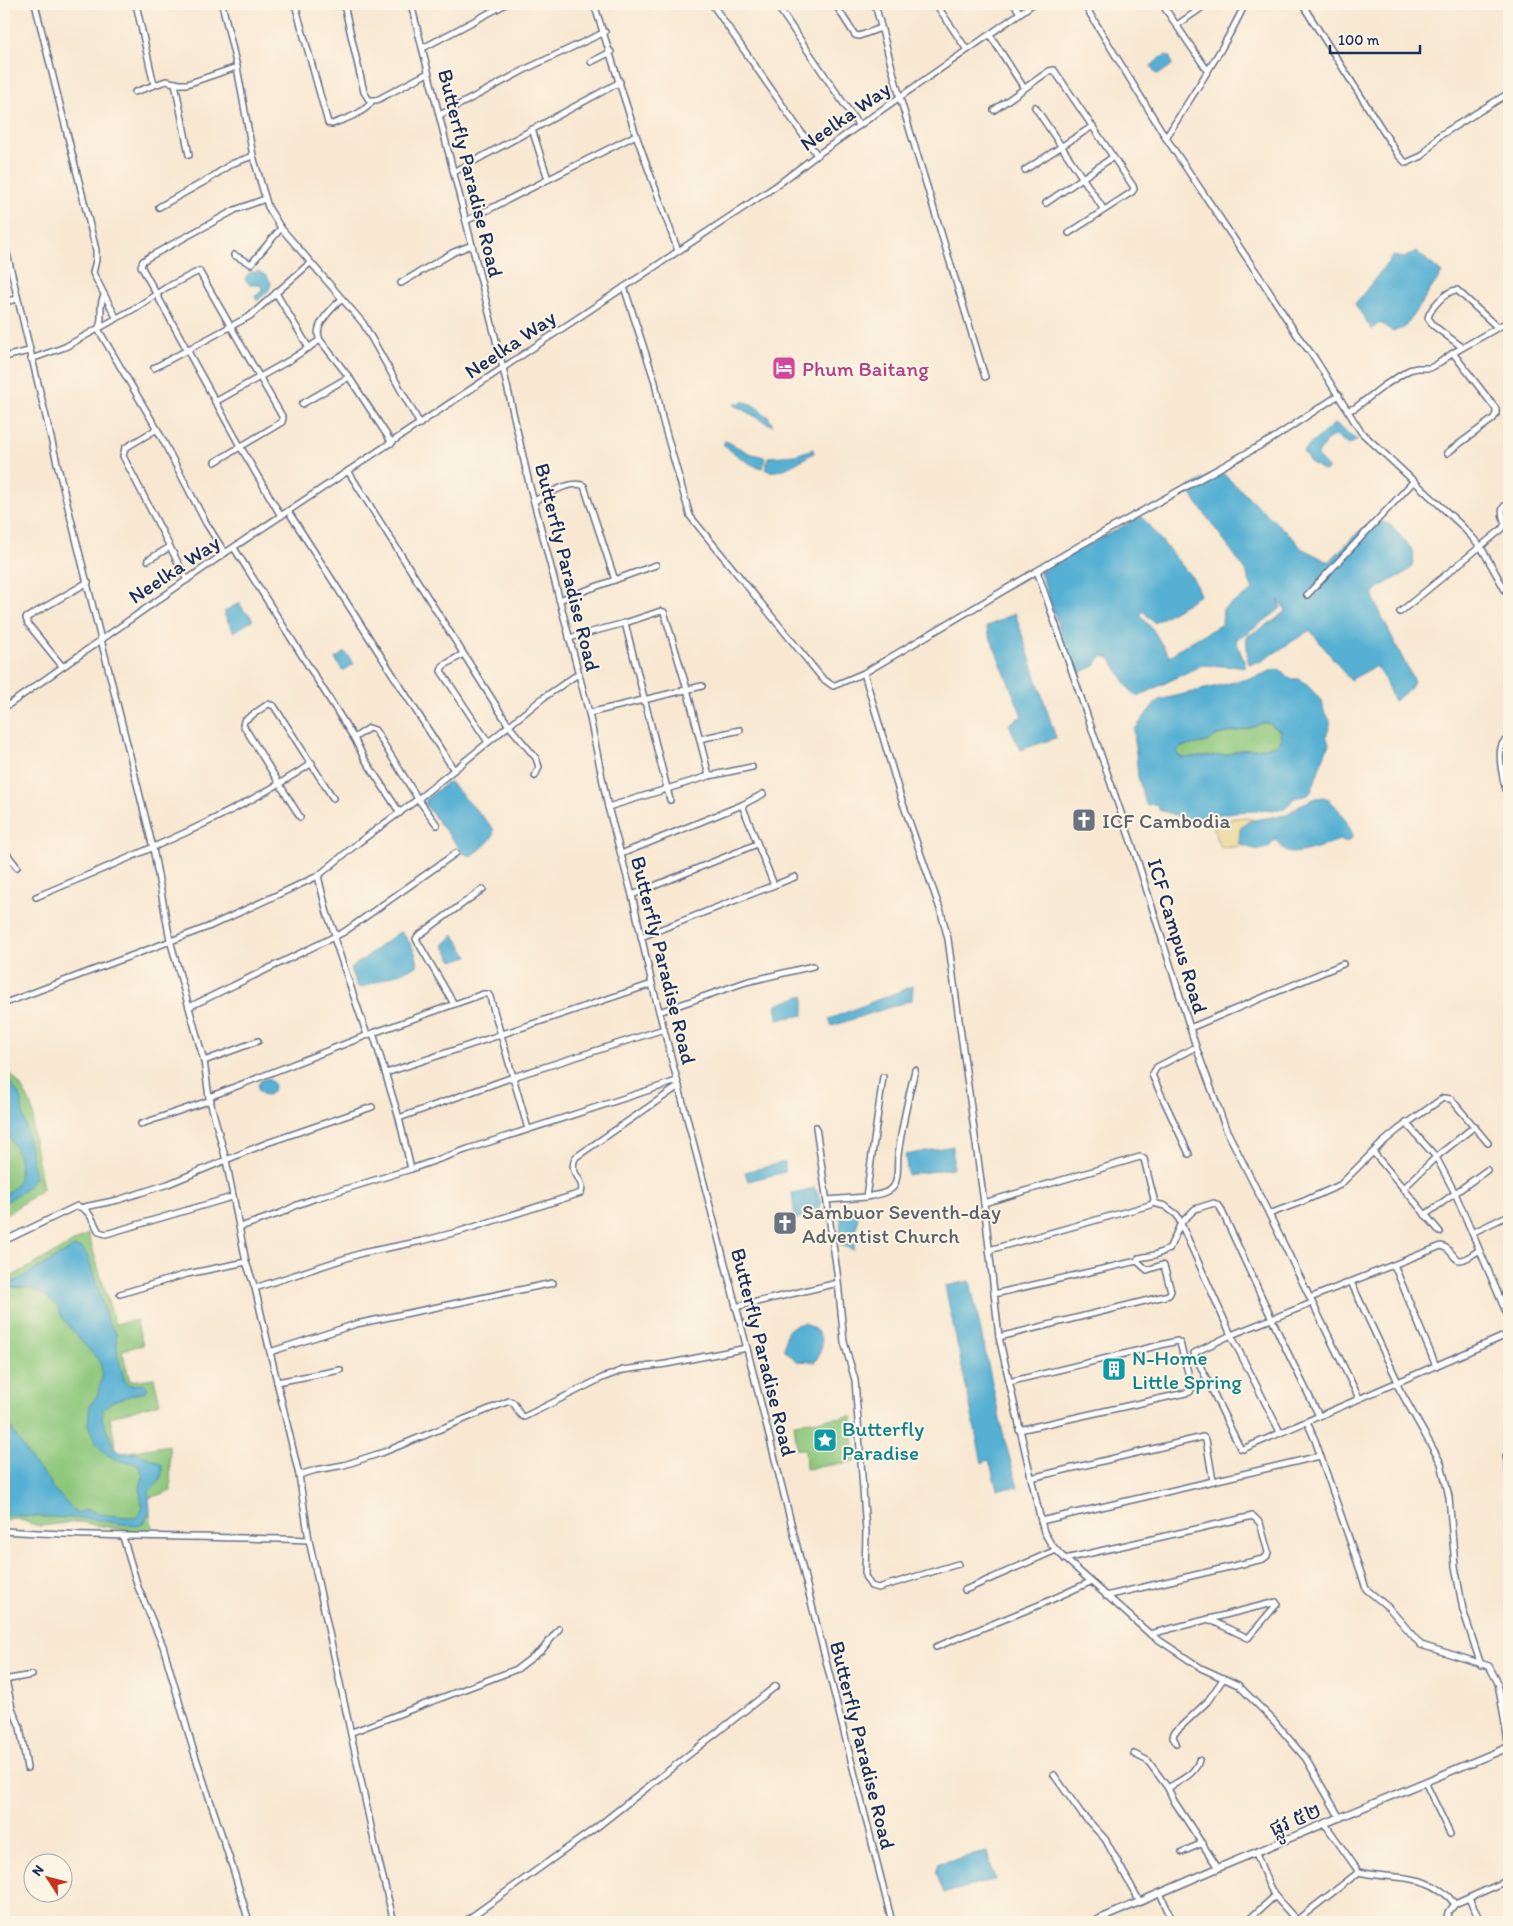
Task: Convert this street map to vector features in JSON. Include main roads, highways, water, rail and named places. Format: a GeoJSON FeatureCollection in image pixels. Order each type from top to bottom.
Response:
{"type":"FeatureCollection","features":[{"type":"Feature","properties":{"kind":"water"},"geometry":{"type":"Polygon","coordinates":[[[1166,55],[1170,57],[1172,65],[1161,73],[1156,74],[1151,66],[1166,55]]]}},
{"type":"Feature","properties":{"kind":"water"},"geometry":{"type":"Polygon","coordinates":[[[1416,251],[1442,273],[1404,328],[1392,331],[1382,324],[1378,324],[1372,330],[1355,304],[1393,256],[1404,258],[1416,251]]]}},
{"type":"Feature","properties":{"kind":"water"},"geometry":{"type":"Polygon","coordinates":[[[258,271],[267,276],[271,283],[269,290],[257,301],[255,296],[261,292],[262,287],[250,285],[245,278],[249,273],[258,271]]]}},
{"type":"Feature","properties":{"kind":"water"},"geometry":{"type":"Polygon","coordinates":[[[742,402],[753,405],[768,416],[773,426],[734,405],[742,402]]]}},
{"type":"Feature","properties":{"kind":"water"},"geometry":{"type":"Polygon","coordinates":[[[1335,423],[1357,440],[1349,445],[1335,435],[1327,440],[1317,456],[1329,469],[1324,471],[1310,462],[1303,451],[1335,423]]]}},
{"type":"Feature","properties":{"kind":"water"},"geometry":{"type":"Polygon","coordinates":[[[726,441],[749,453],[764,457],[763,468],[748,463],[724,446],[726,441]]]}},
{"type":"Feature","properties":{"kind":"water"},"geometry":{"type":"Polygon","coordinates":[[[813,449],[814,453],[791,466],[778,471],[766,470],[768,457],[795,455],[813,449]]]}},
{"type":"Feature","properties":{"kind":"water"},"geometry":{"type":"Polygon","coordinates":[[[1219,470],[1295,540],[1301,548],[1329,562],[1371,523],[1386,523],[1395,529],[1411,549],[1414,555],[1413,562],[1406,573],[1382,586],[1373,596],[1414,681],[1411,688],[1394,701],[1382,674],[1376,666],[1350,680],[1310,630],[1262,661],[1249,664],[1246,637],[1275,620],[1286,610],[1278,600],[1281,608],[1236,640],[1246,667],[1202,665],[1137,697],[1130,690],[1110,658],[1102,656],[1095,666],[1075,675],[1040,572],[1141,516],[1194,580],[1200,595],[1154,623],[1143,611],[1140,615],[1153,630],[1169,656],[1172,656],[1178,649],[1222,624],[1223,609],[1253,591],[1246,571],[1189,492],[1190,487],[1219,470]]]}},
{"type":"Feature","properties":{"kind":"water"},"geometry":{"type":"Polygon","coordinates":[[[239,603],[253,620],[234,632],[225,616],[225,611],[239,603]]]}},
{"type":"Feature","properties":{"kind":"water"},"geometry":{"type":"Polygon","coordinates":[[[1015,613],[1056,738],[1020,750],[1009,724],[1022,716],[986,627],[1015,613]]]}},
{"type":"Feature","properties":{"kind":"water"},"geometry":{"type":"Polygon","coordinates":[[[345,652],[354,664],[343,671],[335,659],[345,652]]]}},
{"type":"Feature","properties":{"kind":"water"},"geometry":{"type":"Polygon","coordinates":[[[1276,669],[1281,670],[1290,679],[1299,679],[1304,682],[1322,701],[1324,711],[1330,720],[1326,736],[1329,744],[1312,790],[1308,795],[1294,798],[1285,809],[1235,812],[1188,819],[1159,810],[1156,804],[1146,805],[1138,777],[1134,730],[1152,707],[1159,700],[1255,677],[1276,669]],[[1269,723],[1217,735],[1207,742],[1181,747],[1176,752],[1181,758],[1227,755],[1240,750],[1276,745],[1281,741],[1280,731],[1269,723]]]}},
{"type":"Feature","properties":{"kind":"water"},"geometry":{"type":"Polygon","coordinates":[[[450,782],[493,828],[493,836],[490,840],[472,856],[464,854],[426,806],[426,799],[450,782]]]}},
{"type":"Feature","properties":{"kind":"water"},"geometry":{"type":"Polygon","coordinates":[[[1324,797],[1334,804],[1345,819],[1353,835],[1350,840],[1344,842],[1339,840],[1313,849],[1292,853],[1287,852],[1276,840],[1264,849],[1257,849],[1239,843],[1240,829],[1245,823],[1286,815],[1300,805],[1316,798],[1324,797]]]}},
{"type":"Feature","properties":{"kind":"water"},"geometry":{"type":"Polygon","coordinates":[[[402,932],[415,953],[417,966],[361,988],[357,986],[350,969],[398,933],[402,932]]]}},
{"type":"Feature","properties":{"kind":"water"},"geometry":{"type":"Polygon","coordinates":[[[454,935],[468,956],[453,961],[443,945],[454,935]]]}},
{"type":"Feature","properties":{"kind":"water"},"geometry":{"type":"Polygon","coordinates":[[[913,986],[912,1000],[832,1026],[829,1019],[913,986]]]}},
{"type":"Feature","properties":{"kind":"water"},"geometry":{"type":"Polygon","coordinates":[[[804,995],[804,1015],[778,1019],[776,1005],[804,995]]]}},
{"type":"Feature","properties":{"kind":"water"},"geometry":{"type":"Polygon","coordinates":[[[4,1075],[20,1096],[35,1177],[26,1189],[4,1203],[4,1194],[9,1192],[16,1183],[20,1166],[10,1137],[3,1107],[4,1075]]]}},
{"type":"Feature","properties":{"kind":"water"},"geometry":{"type":"Polygon","coordinates":[[[266,1079],[274,1087],[266,1095],[258,1087],[266,1079]]]}},
{"type":"Feature","properties":{"kind":"water"},"geometry":{"type":"Polygon","coordinates":[[[953,1146],[953,1168],[908,1175],[905,1155],[953,1146]]]}},
{"type":"Feature","properties":{"kind":"water"},"geometry":{"type":"Polygon","coordinates":[[[785,1162],[785,1172],[748,1181],[745,1172],[785,1162]]]}},
{"type":"Feature","properties":{"kind":"water"},"geometry":{"type":"Polygon","coordinates":[[[815,1188],[821,1203],[818,1214],[795,1219],[792,1193],[815,1188]]]}},
{"type":"Feature","properties":{"kind":"water"},"geometry":{"type":"Polygon","coordinates":[[[859,1208],[854,1250],[840,1245],[841,1212],[859,1208]]]}},
{"type":"Feature","properties":{"kind":"water"},"geometry":{"type":"Polygon","coordinates":[[[74,1247],[83,1249],[88,1257],[108,1322],[116,1333],[118,1357],[125,1381],[129,1385],[144,1384],[148,1387],[146,1391],[113,1401],[103,1409],[102,1419],[115,1450],[142,1455],[162,1465],[160,1480],[149,1492],[150,1511],[144,1523],[137,1526],[91,1519],[4,1515],[4,1422],[11,1428],[34,1464],[51,1482],[51,1486],[77,1514],[88,1509],[98,1514],[137,1518],[142,1508],[140,1487],[143,1477],[139,1467],[136,1464],[116,1460],[105,1453],[96,1444],[88,1424],[90,1405],[97,1396],[102,1378],[101,1363],[62,1317],[58,1307],[45,1295],[29,1288],[4,1287],[4,1276],[6,1280],[14,1282],[74,1247]]]}},
{"type":"Feature","properties":{"kind":"water"},"geometry":{"type":"Polygon","coordinates":[[[970,1281],[1004,1438],[1018,1487],[997,1489],[989,1460],[982,1463],[945,1286],[970,1281]]]}},
{"type":"Feature","properties":{"kind":"water"},"geometry":{"type":"Polygon","coordinates":[[[805,1323],[817,1331],[822,1340],[821,1349],[815,1362],[796,1361],[784,1349],[787,1331],[795,1325],[805,1323]]]}},
{"type":"Feature","properties":{"kind":"water"},"geometry":{"type":"Polygon","coordinates":[[[987,1852],[995,1880],[944,1893],[936,1873],[939,1863],[987,1852]]]}},
{"type":"Feature","properties":{"kind":"place","name":"Phum Baitang"},"geometry":{"type":"Point","coordinates":[784,368]}},
{"type":"Feature","properties":{"kind":"place","name":"ICF Cambodia"},"geometry":{"type":"Point","coordinates":[1084,820]}},
{"type":"Feature","properties":{"kind":"place","name":"Sambuor Seventh-day Adventist Church"},"geometry":{"type":"Point","coordinates":[785,1223]}},
{"type":"Feature","properties":{"kind":"place","name":"N-Home Little Spring"},"geometry":{"type":"Point","coordinates":[1114,1369]}},
{"type":"Feature","properties":{"kind":"place","name":"Butterfly Paradise"},"geometry":{"type":"Point","coordinates":[825,1440]}}]}
